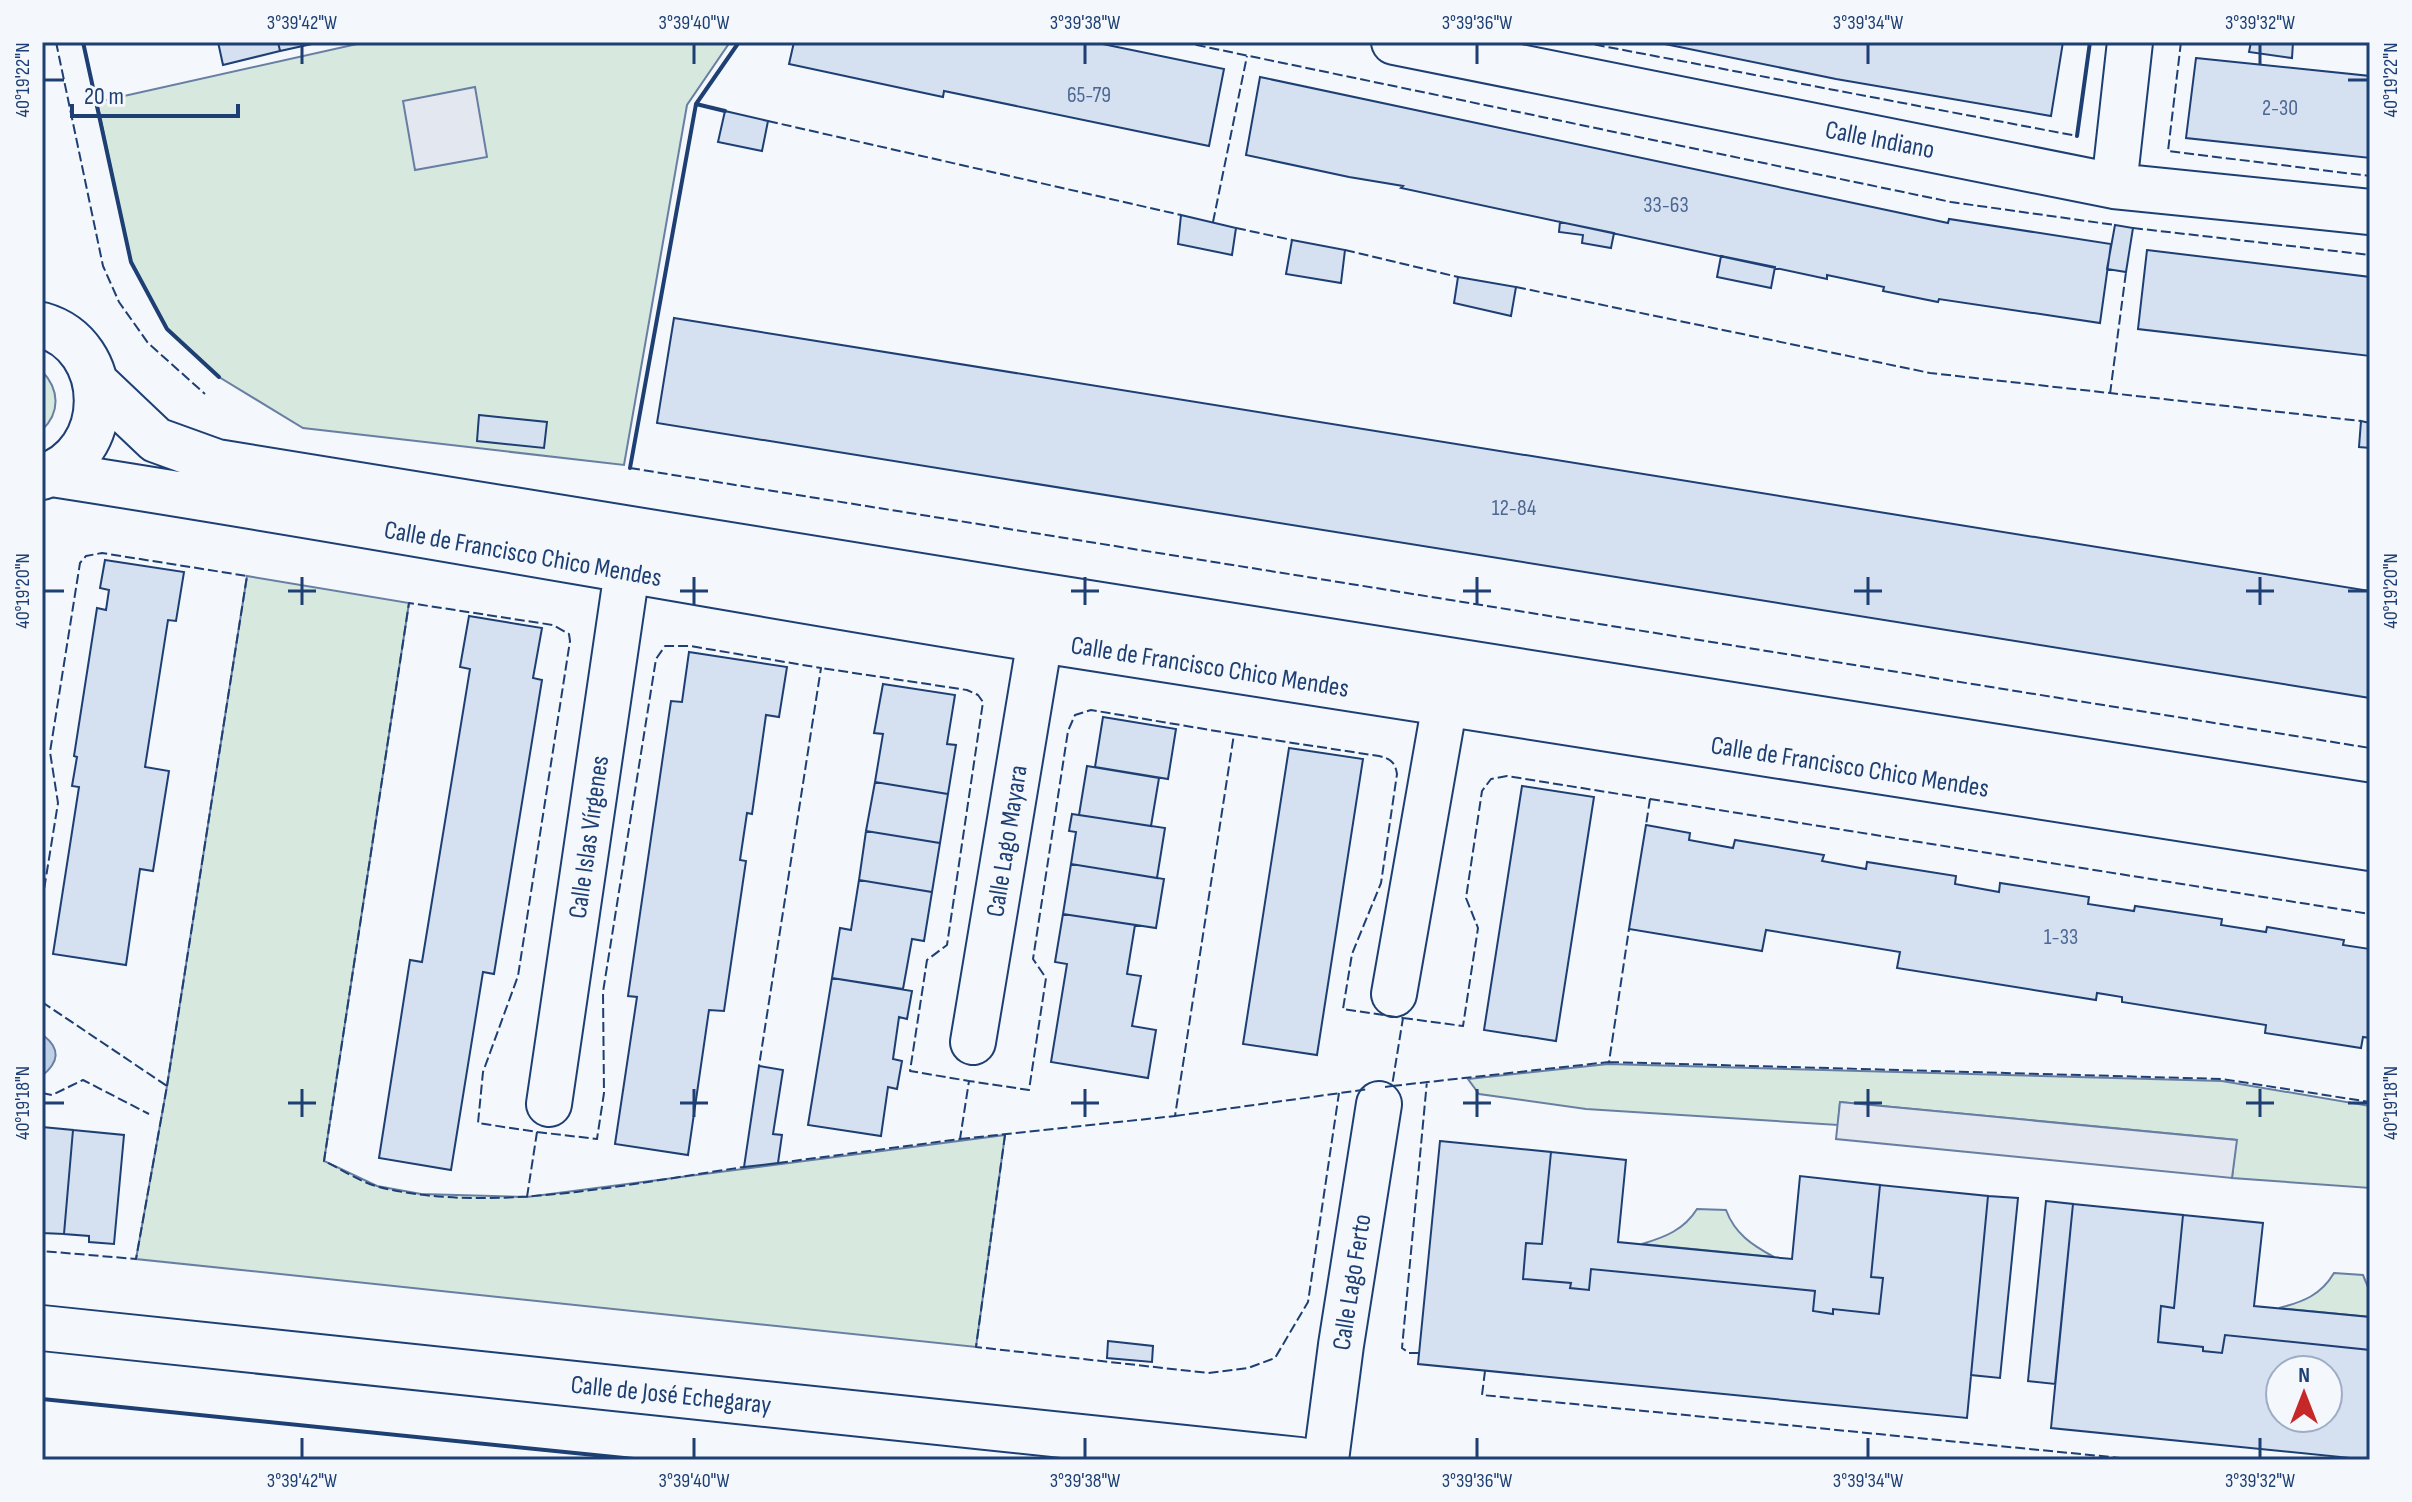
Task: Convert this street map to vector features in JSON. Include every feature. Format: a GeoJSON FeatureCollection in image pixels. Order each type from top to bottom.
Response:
{"type":"FeatureCollection","features":[{"type":"Feature","properties":{"kind":"street","name":"Calle Indiano"},"geometry":{"type":"LineString","coordinates":[[1394,42],[2114,186],[2370,212]]}},
{"type":"Feature","properties":{"kind":"street"},"geometry":{"type":"LineString","coordinates":[[2114,186],[2130,42]]}},
{"type":"Feature","properties":{"kind":"street"},"geometry":{"type":"LineString","coordinates":[[42,325],[70,339],[88,360],[97,384],[98,411],[90,437],[74,458],[47,475]]}},
{"type":"Feature","properties":{"kind":"street","name":"Calle de Francisco Chico Mendes"},"geometry":{"type":"LineString","coordinates":[[97,384],[156,440],[217,462],[2370,806]]}},
{"type":"Feature","properties":{"kind":"street","name":"Calle de Francisco Chico Mendes"},"geometry":{"type":"LineString","coordinates":[[47,475],[207,498],[1040,639],[2370,848]]}},
{"type":"Feature","properties":{"kind":"street","name":"Calle Islas Vírgenes"},"geometry":{"type":"LineString","coordinates":[[549,1104],[627,571]]}},
{"type":"Feature","properties":{"kind":"street","name":"Calle Lago Mayara"},"geometry":{"type":"LineString","coordinates":[[973,1042],[1040,639]]}},
{"type":"Feature","properties":{"kind":"street"},"geometry":{"type":"LineString","coordinates":[[1394,994],[1445,703]]}},
{"type":"Feature","properties":{"kind":"street","name":"Calle Lago Ferto"},"geometry":{"type":"LineString","coordinates":[[1326,1460],[1379,1104]]}},
{"type":"Feature","properties":{"kind":"street","name":"Calle de José Echegaray"},"geometry":{"type":"LineString","coordinates":[[42,1328],[1300,1460]]}},
{"type":"Feature","properties":{"kind":"shaded area"},"geometry":{"type":"Polygon","coordinates":[[[366,42],[730,42],[687,105],[624,465],[303,428],[219,377],[167,329],[131,262],[97,102],[366,42]]]}},
{"type":"Feature","properties":{"kind":"shaded area"},"geometry":{"type":"Polygon","coordinates":[[[475,87],[487,157],[415,170],[403,101],[475,87]]]}},
{"type":"Feature","properties":{"kind":"shaded area"},"geometry":{"type":"Polygon","coordinates":[[[42,371],[52,385],[56,400],[52,416],[42,430],[42,371]]]}},
{"type":"Feature","properties":{"kind":"shaded area"},"geometry":{"type":"Polygon","coordinates":[[[247,576],[409,603],[324,1161],[377,1186],[421,1194],[527,1197],[1005,1135],[976,1347],[136,1259],[167,1086],[247,576]]]}},
{"type":"Feature","properties":{"kind":"shaded area"},"geometry":{"type":"Polygon","coordinates":[[[1608,1064],[2222,1081],[2370,1106],[2370,1188],[2232,1178],[2236,1140],[1840,1102],[1838,1125],[1586,1109],[1479,1094],[1468,1079],[1608,1064]]]}},
{"type":"Feature","properties":{"kind":"shaded area"},"geometry":{"type":"Polygon","coordinates":[[[1840,1102],[2237,1140],[2232,1178],[1836,1139],[1840,1102]]]}},
{"type":"Feature","properties":{"kind":"shaded area"},"geometry":{"type":"Polygon","coordinates":[[[1697,1209],[1726,1210],[1745,1238],[1774,1257],[1642,1244],[1673,1232],[1697,1209]]]}},
{"type":"Feature","properties":{"kind":"shaded area"},"geometry":{"type":"Polygon","coordinates":[[[2334,1273],[2363,1275],[2370,1292],[2370,1317],[2279,1308],[2311,1296],[2334,1273]]]}},
{"type":"Feature","properties":{"kind":"water"},"geometry":{"type":"Polygon","coordinates":[[[43,1035],[53,1045],[56,1056],[52,1066],[42,1076],[43,1035]]]}},
{"type":"Feature","properties":{"kind":"building"},"geometry":{"type":"Polygon","coordinates":[[[218,42],[278,42],[280,51],[223,65],[218,42]]]}},
{"type":"Feature","properties":{"kind":"building"},"geometry":{"type":"Polygon","coordinates":[[[278,42],[321,42],[280,51],[278,42]]]}},
{"type":"Feature","properties":{"kind":"building"},"geometry":{"type":"Polygon","coordinates":[[[794,42],[1093,42],[1224,69],[1209,146],[944,91],[943,97],[789,64],[794,42]]]}},
{"type":"Feature","properties":{"kind":"building"},"geometry":{"type":"Polygon","coordinates":[[[1655,42],[2063,42],[2051,116],[1836,79],[1655,42]]]}},
{"type":"Feature","properties":{"kind":"building"},"geometry":{"type":"Polygon","coordinates":[[[2251,42],[2293,42],[2292,58],[2249,52],[2251,42]]]}},
{"type":"Feature","properties":{"kind":"building"},"geometry":{"type":"Polygon","coordinates":[[[2196,58],[2370,76],[2370,158],[2186,138],[2196,58]]]}},
{"type":"Feature","properties":{"kind":"building"},"geometry":{"type":"Polygon","coordinates":[[[1260,77],[1948,223],[1949,219],[2111,244],[2100,323],[1939,299],[1938,302],[1883,291],[1884,287],[1827,275],[1827,279],[1401,188],[1403,186],[1246,155],[1260,77]]]}},
{"type":"Feature","properties":{"kind":"building"},"geometry":{"type":"Polygon","coordinates":[[[725,111],[768,121],[762,151],[718,142],[725,111]]]}},
{"type":"Feature","properties":{"kind":"building"},"geometry":{"type":"Polygon","coordinates":[[[1181,215],[1236,228],[1232,255],[1178,244],[1181,215]]]}},
{"type":"Feature","properties":{"kind":"building"},"geometry":{"type":"Polygon","coordinates":[[[1560,222],[1614,233],[1611,248],[1582,243],[1583,235],[1559,232],[1560,222]]]}},
{"type":"Feature","properties":{"kind":"building"},"geometry":{"type":"Polygon","coordinates":[[[2115,225],[2133,228],[2126,272],[2107,269],[2115,225]]]}},
{"type":"Feature","properties":{"kind":"building"},"geometry":{"type":"Polygon","coordinates":[[[1292,240],[1345,250],[1341,283],[1286,274],[1292,240]]]}},
{"type":"Feature","properties":{"kind":"building"},"geometry":{"type":"Polygon","coordinates":[[[2147,250],[2370,277],[2370,356],[2138,329],[2147,250]]]}},
{"type":"Feature","properties":{"kind":"building"},"geometry":{"type":"Polygon","coordinates":[[[1721,256],[1775,267],[1771,288],[1717,277],[1721,256]]]}},
{"type":"Feature","properties":{"kind":"building"},"geometry":{"type":"Polygon","coordinates":[[[1458,277],[1516,287],[1511,316],[1454,303],[1458,277]]]}},
{"type":"Feature","properties":{"kind":"building"},"geometry":{"type":"Polygon","coordinates":[[[674,318],[2370,591],[2370,698],[657,423],[674,318]]]}},
{"type":"Feature","properties":{"kind":"building"},"geometry":{"type":"Polygon","coordinates":[[[479,415],[547,422],[544,448],[477,441],[479,415]]]}},
{"type":"Feature","properties":{"kind":"building"},"geometry":{"type":"Polygon","coordinates":[[[2361,421],[2370,423],[2370,448],[2359,447],[2361,421]]]}},
{"type":"Feature","properties":{"kind":"building"},"geometry":{"type":"Polygon","coordinates":[[[105,560],[184,572],[176,621],[168,620],[145,767],[169,771],[153,871],[140,869],[126,965],[53,954],[79,787],[72,786],[77,757],[74,756],[97,608],[106,610],[109,590],[100,588],[105,560]]]}},
{"type":"Feature","properties":{"kind":"building"},"geometry":{"type":"Polygon","coordinates":[[[469,616],[542,628],[533,678],[542,680],[494,974],[483,972],[451,1170],[379,1158],[410,960],[422,962],[470,669],[460,667],[469,616]]]}},
{"type":"Feature","properties":{"kind":"building"},"geometry":{"type":"Polygon","coordinates":[[[689,652],[787,667],[779,717],[766,715],[752,814],[747,813],[740,860],[746,861],[724,1011],[709,1010],[688,1155],[615,1144],[637,997],[628,996],[671,701],[682,702],[689,652]]]}},
{"type":"Feature","properties":{"kind":"building"},"geometry":{"type":"Polygon","coordinates":[[[883,684],[955,695],[947,744],[956,745],[948,794],[875,782],[883,734],[874,733],[883,684]]]}},
{"type":"Feature","properties":{"kind":"building"},"geometry":{"type":"Polygon","coordinates":[[[1103,717],[1176,729],[1168,779],[1095,767],[1103,717]]]}},
{"type":"Feature","properties":{"kind":"building"},"geometry":{"type":"Polygon","coordinates":[[[1289,748],[1363,759],[1317,1055],[1243,1044],[1289,748]]]}},
{"type":"Feature","properties":{"kind":"building"},"geometry":{"type":"Polygon","coordinates":[[[1087,766],[1159,778],[1151,826],[1079,815],[1087,766]]]}},
{"type":"Feature","properties":{"kind":"building"},"geometry":{"type":"Polygon","coordinates":[[[875,782],[948,794],[940,843],[866,831],[875,782]]]}},
{"type":"Feature","properties":{"kind":"building"},"geometry":{"type":"Polygon","coordinates":[[[1522,786],[1594,797],[1556,1041],[1484,1030],[1522,786]]]}},
{"type":"Feature","properties":{"kind":"building"},"geometry":{"type":"Polygon","coordinates":[[[1072,814],[1165,828],[1157,878],[1071,864],[1076,832],[1069,831],[1072,814]]]}},
{"type":"Feature","properties":{"kind":"building"},"geometry":{"type":"Polygon","coordinates":[[[1646,825],[1690,833],[1689,840],[1733,848],[1735,840],[1824,855],[1822,861],[1866,869],[1867,862],[1956,876],[1955,884],[1999,892],[2000,883],[2089,897],[2088,904],[2134,911],[2135,906],[2222,919],[2221,925],[2266,932],[2267,927],[2344,940],[2343,945],[2370,949],[2370,1038],[2363,1037],[2361,1048],[2265,1033],[2266,1025],[2122,1002],[2122,997],[2097,993],[2096,1000],[1897,968],[1900,952],[1766,930],[1762,951],[1629,929],[1646,825]]]}},
{"type":"Feature","properties":{"kind":"building"},"geometry":{"type":"Polygon","coordinates":[[[866,831],[940,843],[932,892],[859,880],[866,831]]]}},
{"type":"Feature","properties":{"kind":"building"},"geometry":{"type":"Polygon","coordinates":[[[1071,864],[1164,879],[1156,928],[1063,914],[1071,864]]]}},
{"type":"Feature","properties":{"kind":"building"},"geometry":{"type":"Polygon","coordinates":[[[859,880],[932,892],[924,941],[912,939],[903,989],[832,978],[840,928],[851,930],[859,880]]]}},
{"type":"Feature","properties":{"kind":"building"},"geometry":{"type":"Polygon","coordinates":[[[1063,914],[1135,925],[1127,974],[1141,976],[1132,1026],[1156,1030],[1148,1078],[1051,1062],[1067,964],[1055,962],[1063,914]]]}},
{"type":"Feature","properties":{"kind":"building"},"geometry":{"type":"Polygon","coordinates":[[[832,978],[912,991],[907,1019],[899,1017],[893,1059],[902,1061],[897,1089],[888,1087],[881,1136],[808,1125],[832,978]]]}},
{"type":"Feature","properties":{"kind":"building"},"geometry":{"type":"Polygon","coordinates":[[[759,1066],[783,1070],[773,1134],[782,1135],[778,1163],[744,1167],[759,1066]]]}},
{"type":"Feature","properties":{"kind":"building"},"geometry":{"type":"Polygon","coordinates":[[[42,1127],[73,1130],[64,1234],[42,1233],[42,1127]]]}},
{"type":"Feature","properties":{"kind":"building"},"geometry":{"type":"Polygon","coordinates":[[[73,1130],[124,1135],[114,1244],[89,1242],[89,1236],[64,1234],[73,1130]]]}},
{"type":"Feature","properties":{"kind":"building"},"geometry":{"type":"Polygon","coordinates":[[[1440,1141],[1551,1152],[1542,1244],[1526,1243],[1523,1279],[1571,1283],[1570,1288],[1589,1290],[1591,1269],[1815,1291],[1813,1311],[1833,1314],[1833,1309],[1879,1314],[1883,1278],[1871,1277],[1880,1185],[1988,1196],[1967,1418],[1418,1364],[1440,1141]]]}},
{"type":"Feature","properties":{"kind":"building"},"geometry":{"type":"Polygon","coordinates":[[[1551,1152],[1626,1160],[1618,1242],[1792,1259],[1800,1176],[1880,1185],[1871,1277],[1883,1278],[1879,1314],[1833,1309],[1833,1314],[1813,1311],[1815,1291],[1591,1269],[1589,1290],[1570,1288],[1571,1283],[1523,1279],[1526,1243],[1542,1244],[1551,1152]]]}},
{"type":"Feature","properties":{"kind":"building"},"geometry":{"type":"Polygon","coordinates":[[[1988,1196],[2018,1198],[2000,1378],[1971,1375],[1988,1196]]]}},
{"type":"Feature","properties":{"kind":"building"},"geometry":{"type":"Polygon","coordinates":[[[2046,1201],[2073,1204],[2055,1384],[2028,1381],[2046,1201]]]}},
{"type":"Feature","properties":{"kind":"building"},"geometry":{"type":"Polygon","coordinates":[[[2073,1204],[2183,1215],[2174,1308],[2161,1306],[2158,1342],[2203,1347],[2203,1351],[2222,1353],[2225,1335],[2370,1350],[2370,1460],[2051,1428],[2073,1204]]]}},
{"type":"Feature","properties":{"kind":"building"},"geometry":{"type":"Polygon","coordinates":[[[2183,1215],[2263,1223],[2254,1306],[2370,1317],[2370,1350],[2225,1335],[2222,1353],[2203,1351],[2203,1347],[2158,1342],[2161,1306],[2174,1308],[2183,1215]]]}},
{"type":"Feature","properties":{"kind":"building"},"geometry":{"type":"Polygon","coordinates":[[[1108,1341],[1153,1346],[1152,1362],[1107,1358],[1108,1341]]]}},
{"type":"Feature","properties":{"kind":"fence"},"geometry":{"type":"LineString","coordinates":[[56,42],[103,266],[119,302],[148,343],[205,394]]}},
{"type":"Feature","properties":{"kind":"fence"},"geometry":{"type":"LineString","coordinates":[[1182,42],[1951,202],[2115,225]]}},
{"type":"Feature","properties":{"kind":"fence"},"geometry":{"type":"LineString","coordinates":[[1581,42],[2077,136]]}},
{"type":"Feature","properties":{"kind":"fence"},"geometry":{"type":"LineString","coordinates":[[2181,42],[2168,151],[2370,176]]}},
{"type":"Feature","properties":{"kind":"fence"},"geometry":{"type":"LineString","coordinates":[[1213,222],[1247,56]]}},
{"type":"Feature","properties":{"kind":"fence"},"geometry":{"type":"LineString","coordinates":[[768,121],[1181,215]]}},
{"type":"Feature","properties":{"kind":"fence"},"geometry":{"type":"LineString","coordinates":[[1236,228],[1292,240]]}},
{"type":"Feature","properties":{"kind":"fence"},"geometry":{"type":"LineString","coordinates":[[2133,228],[2370,255]]}},
{"type":"Feature","properties":{"kind":"fence"},"geometry":{"type":"LineString","coordinates":[[1345,250],[1458,277]]}},
{"type":"Feature","properties":{"kind":"fence"},"geometry":{"type":"LineString","coordinates":[[2110,394],[2126,272]]}},
{"type":"Feature","properties":{"kind":"fence"},"geometry":{"type":"LineString","coordinates":[[1516,287],[1930,373],[2361,421]]}},
{"type":"Feature","properties":{"kind":"fence"},"geometry":{"type":"LineString","coordinates":[[630,468],[2370,748]]}},
{"type":"Feature","properties":{"kind":"fence"},"geometry":{"type":"LineString","coordinates":[[42,902],[58,803],[50,752],[80,563],[86,556],[102,553],[247,576],[167,1086]]}},
{"type":"Feature","properties":{"kind":"fence"},"geometry":{"type":"LineString","coordinates":[[527,1197],[537,1132],[478,1123],[483,1072],[518,976],[569,634],[553,625],[409,603],[324,1161],[379,1187],[422,1195],[468,1198],[514,1197],[562,1194],[744,1167]]}},
{"type":"Feature","properties":{"kind":"fence"},"geometry":{"type":"LineString","coordinates":[[537,1132],[597,1139],[604,1093],[603,992],[656,659],[665,646],[690,646],[821,668],[759,1066]]}},
{"type":"Feature","properties":{"kind":"fence"},"geometry":{"type":"LineString","coordinates":[[778,1163],[960,1139],[969,1081],[910,1071],[927,960],[947,945],[983,702],[978,695],[967,690],[821,668]]}},
{"type":"Feature","properties":{"kind":"fence"},"geometry":{"type":"LineString","coordinates":[[960,1139],[1175,1116],[1234,734],[1091,710],[1075,715],[1068,731],[1033,959],[1046,978],[1029,1090],[969,1081]]}},
{"type":"Feature","properties":{"kind":"fence"},"geometry":{"type":"LineString","coordinates":[[1234,734],[1379,756],[1394,764],[1397,774],[1381,883],[1352,954],[1343,1009],[1403,1018],[1392,1086],[1385,1087]]}},
{"type":"Feature","properties":{"kind":"fence"},"geometry":{"type":"LineString","coordinates":[[1403,1018],[1463,1026],[1478,928],[1466,898],[1482,791],[1491,779],[1507,776],[1650,799],[1646,825]]}},
{"type":"Feature","properties":{"kind":"fence"},"geometry":{"type":"LineString","coordinates":[[1650,799],[2370,914]]}},
{"type":"Feature","properties":{"kind":"fence"},"geometry":{"type":"LineString","coordinates":[[1392,1086],[1609,1062],[1629,929]]}},
{"type":"Feature","properties":{"kind":"fence"},"geometry":{"type":"LineString","coordinates":[[42,1002],[167,1086],[136,1259],[42,1251]]}},
{"type":"Feature","properties":{"kind":"fence"},"geometry":{"type":"LineString","coordinates":[[1609,1062],[2222,1079],[2370,1102]]}},
{"type":"Feature","properties":{"kind":"fence"},"geometry":{"type":"LineString","coordinates":[[42,1093],[52,1095],[83,1080],[149,1114]]}},
{"type":"Feature","properties":{"kind":"fence"},"geometry":{"type":"LineString","coordinates":[[1419,1353],[1409,1353],[1402,1348],[1427,1081]]}},
{"type":"Feature","properties":{"kind":"fence"},"geometry":{"type":"LineString","coordinates":[[1175,1116],[1369,1089]]}},
{"type":"Feature","properties":{"kind":"fence"},"geometry":{"type":"LineString","coordinates":[[1005,1135],[976,1347],[1208,1373],[1248,1368],[1275,1358],[1308,1302],[1339,1093]]}},
{"type":"Feature","properties":{"kind":"fence"},"geometry":{"type":"LineString","coordinates":[[1485,1371],[1482,1395],[2141,1460]]}},
{"type":"Feature","properties":{"kind":"wall"},"geometry":{"type":"LineString","coordinates":[[83,42],[131,262],[167,329],[219,377]]}},
{"type":"Feature","properties":{"kind":"wall"},"geometry":{"type":"LineString","coordinates":[[696,104],[739,42]]}},
{"type":"Feature","properties":{"kind":"wall"},"geometry":{"type":"LineString","coordinates":[[2077,136],[2090,42]]}},
{"type":"Feature","properties":{"kind":"wall"},"geometry":{"type":"LineString","coordinates":[[630,468],[696,104],[725,111]]}},
{"type":"Feature","properties":{"kind":"wall"},"geometry":{"type":"LineString","coordinates":[[42,1399],[644,1460]]}}]}
